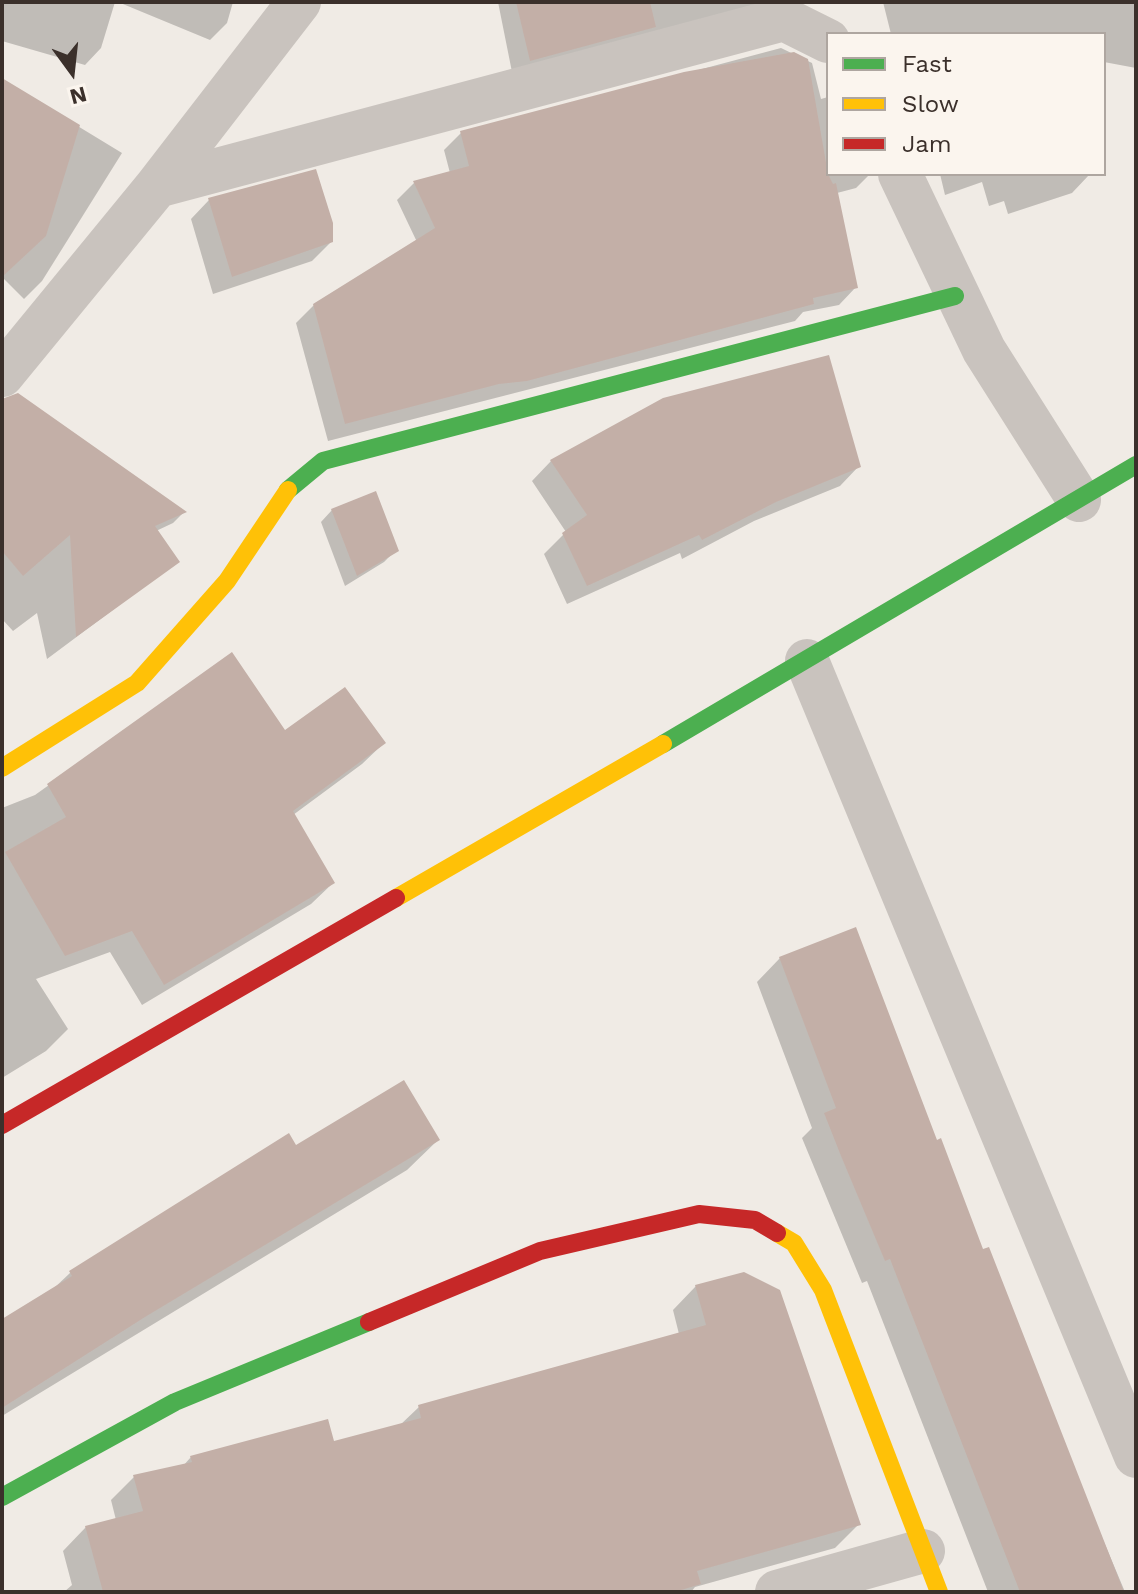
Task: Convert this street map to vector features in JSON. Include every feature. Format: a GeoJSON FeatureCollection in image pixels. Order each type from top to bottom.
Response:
{"type":"FeatureCollection","features":[{"type":"Feature","properties":{"kind":"street"},"geometry":{"type":"LineString","coordinates":[[2,375],[157,186],[299,2]]}},
{"type":"Feature","properties":{"kind":"street"},"geometry":{"type":"LineString","coordinates":[[157,186],[784,19],[826,40]]}},
{"type":"Feature","properties":{"kind":"street"},"geometry":{"type":"LineString","coordinates":[[901,176],[955,296],[984,350],[1079,500]]}},
{"type":"Feature","properties":{"kind":"street"},"geometry":{"type":"LineString","coordinates":[[2,768],[137,683],[227,581],[292,483],[323,461],[955,296]]}},
{"type":"Feature","properties":{"kind":"street"},"geometry":{"type":"LineString","coordinates":[[2,1125],[807,661],[1136,465]]}},
{"type":"Feature","properties":{"kind":"street"},"geometry":{"type":"LineString","coordinates":[[807,661],[1136,1456]]}},
{"type":"Feature","properties":{"kind":"street"},"geometry":{"type":"LineString","coordinates":[[2,1497],[175,1402],[497,1268],[540,1251],[699,1214],[755,1220],[794,1243],[823,1290],[939,1592]]}},
{"type":"Feature","properties":{"kind":"street"},"geometry":{"type":"LineString","coordinates":[[777,1592],[923,1551]]}},
{"type":"Feature","properties":{"kind":"building"},"geometry":{"type":"Polygon","coordinates":[[[516,2],[650,2],[656,27],[530,61],[516,2]]]}},
{"type":"Feature","properties":{"kind":"building"},"geometry":{"type":"Polygon","coordinates":[[[794,52],[808,59],[826,176],[833,184],[836,183],[858,288],[813,298],[814,304],[527,381],[499,384],[345,424],[313,304],[435,228],[413,181],[469,166],[460,131],[684,72],[794,52]]]}},
{"type":"Feature","properties":{"kind":"building"},"geometry":{"type":"Polygon","coordinates":[[[2,78],[80,125],[46,236],[2,277],[2,78]]]}},
{"type":"Feature","properties":{"kind":"building"},"geometry":{"type":"Polygon","coordinates":[[[316,169],[333,223],[333,242],[232,277],[208,198],[316,169]]]}},
{"type":"Feature","properties":{"kind":"building"},"geometry":{"type":"Polygon","coordinates":[[[829,355],[861,467],[776,502],[702,540],[699,535],[587,586],[562,533],[587,515],[550,460],[663,398],[829,355]]]}},
{"type":"Feature","properties":{"kind":"building"},"geometry":{"type":"Polygon","coordinates":[[[18,393],[187,512],[155,526],[180,562],[76,637],[70,535],[23,576],[2,551],[2,399],[18,393]]]}},
{"type":"Feature","properties":{"kind":"building"},"geometry":{"type":"Polygon","coordinates":[[[376,491],[399,551],[357,576],[331,509],[376,491]]]}},
{"type":"Feature","properties":{"kind":"building"},"geometry":{"type":"Polygon","coordinates":[[[232,652],[285,730],[345,687],[386,743],[293,811],[335,883],[164,985],[132,931],[65,956],[5,852],[66,817],[47,784],[232,652]]]}},
{"type":"Feature","properties":{"kind":"building"},"geometry":{"type":"Polygon","coordinates":[[[856,927],[937,1140],[941,1138],[983,1249],[989,1247],[1124,1592],[1020,1592],[890,1259],[885,1261],[841,1156],[824,1113],[836,1108],[779,957],[856,927]]]}},
{"type":"Feature","properties":{"kind":"building"},"geometry":{"type":"Polygon","coordinates":[[[404,1080],[440,1140],[145,1317],[2,1408],[2,1319],[72,1276],[69,1271],[289,1133],[296,1145],[404,1080]]]}},
{"type":"Feature","properties":{"kind":"building"},"geometry":{"type":"Polygon","coordinates":[[[744,1272],[780,1290],[861,1525],[697,1571],[701,1584],[675,1592],[103,1592],[85,1526],[143,1511],[133,1475],[192,1462],[190,1456],[328,1419],[334,1441],[421,1418],[418,1405],[706,1325],[695,1285],[744,1272]]]}},
{"type":"Feature","properties":{"kind":"traffic: fast"},"geometry":{"type":"LineString","coordinates":[[288,490],[323,461],[955,296]]}},
{"type":"Feature","properties":{"kind":"traffic: fast"},"geometry":{"type":"LineString","coordinates":[[663,744],[1136,465]]}},
{"type":"Feature","properties":{"kind":"traffic: fast"},"geometry":{"type":"LineString","coordinates":[[2,1497],[175,1402],[369,1322]]}},
{"type":"Feature","properties":{"kind":"traffic: slow"},"geometry":{"type":"LineString","coordinates":[[2,768],[137,683],[227,581],[288,490]]}},
{"type":"Feature","properties":{"kind":"traffic: slow"},"geometry":{"type":"LineString","coordinates":[[396,898],[663,744]]}},
{"type":"Feature","properties":{"kind":"traffic: slow"},"geometry":{"type":"LineString","coordinates":[[777,1233],[794,1243],[823,1290],[939,1592]]}},
{"type":"Feature","properties":{"kind":"traffic: jam"},"geometry":{"type":"LineString","coordinates":[[2,1125],[396,898]]}},
{"type":"Feature","properties":{"kind":"traffic: jam"},"geometry":{"type":"LineString","coordinates":[[369,1322],[540,1251],[699,1214],[755,1220],[777,1233]]}}]}
